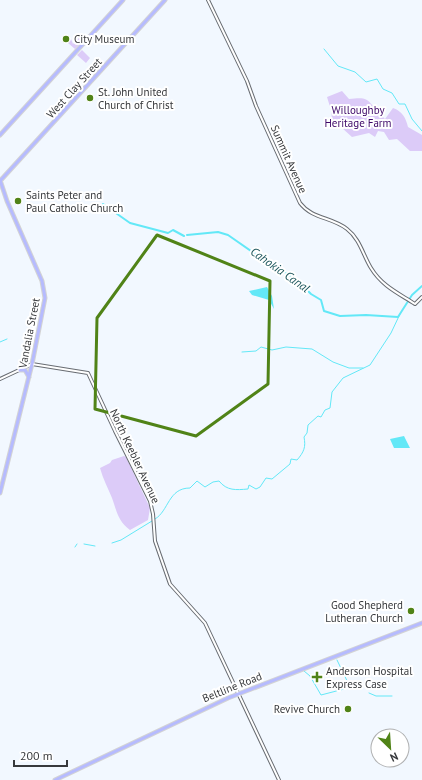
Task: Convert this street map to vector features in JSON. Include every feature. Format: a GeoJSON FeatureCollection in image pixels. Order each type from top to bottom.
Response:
{"type":"FeatureCollection","features":[{"type":"Feature","properties":{"kind":"main road"},"geometry":{"type":"LineString","coordinates":[[0,135],[123,0]]}},
{"type":"Feature","properties":{"kind":"main road","name":"West Clay Street"},"geometry":{"type":"LineString","coordinates":[[0,181],[33,147],[166,0]]}},
{"type":"Feature","properties":{"kind":"main road","name":"Vandalia Street"},"geometry":{"type":"LineString","coordinates":[[0,181],[44,288],[45,304],[29,378],[0,493]]}},
{"type":"Feature","properties":{"kind":"main road"},"geometry":{"type":"LineString","coordinates":[[20,370],[25,370],[29,378]]}},
{"type":"Feature","properties":{"kind":"main road","name":"Beltline Road"},"geometry":{"type":"LineString","coordinates":[[55,780],[238,693],[422,623]]}},
{"type":"Feature","properties":{"kind":"street","name":"Summit Avenue"},"geometry":{"type":"LineString","coordinates":[[208,0],[247,81],[256,106],[300,203],[312,214],[337,223],[347,229],[356,239],[371,268],[384,284],[415,304],[422,297]]}},
{"type":"Feature","properties":{"kind":"street"},"geometry":{"type":"LineString","coordinates":[[0,379],[32,364]]}},
{"type":"Feature","properties":{"kind":"street","name":"North Keebler Avenue"},"geometry":{"type":"LineString","coordinates":[[32,364],[88,373],[150,501],[153,514],[155,541],[170,584],[205,623],[279,780]]}},
{"type":"Feature","properties":{"kind":"highlighted area"},"geometry":{"type":"Polygon","coordinates":[[[157,235],[270,281],[268,384],[196,436],[95,409],[97,318],[157,235]]]}},
{"type":"Feature","properties":{"kind":"green space"},"geometry":{"type":"Polygon","coordinates":[[[81,36],[85,38],[75,49],[68,43],[71,39],[73,44],[81,36]]]}},
{"type":"Feature","properties":{"kind":"green space"},"geometry":{"type":"Polygon","coordinates":[[[82,50],[90,58],[86,63],[77,55],[82,50]]]}},
{"type":"Feature","properties":{"kind":"green space","name":"Willoughby Heritage Farm"},"geometry":{"type":"Polygon","coordinates":[[[342,91],[349,99],[362,98],[373,106],[379,106],[382,116],[385,119],[393,108],[399,111],[405,118],[408,127],[422,135],[422,151],[410,151],[397,139],[389,140],[384,132],[378,131],[375,137],[369,133],[352,137],[332,119],[327,97],[342,91]]]}},
{"type":"Feature","properties":{"kind":"green space"},"geometry":{"type":"Polygon","coordinates":[[[124,456],[126,457],[150,508],[148,520],[130,530],[118,516],[100,468],[110,463],[112,460],[124,456]]]}},
{"type":"Feature","properties":{"kind":"water"},"geometry":{"type":"Polygon","coordinates":[[[267,287],[272,296],[274,309],[269,300],[252,295],[249,291],[267,287]]]}},
{"type":"Feature","properties":{"kind":"water"},"geometry":{"type":"Polygon","coordinates":[[[404,436],[410,448],[394,448],[390,439],[404,436]]]}},
{"type":"Feature","properties":{"kind":"waterway"},"geometry":{"type":"LineString","coordinates":[[324,49],[338,66],[355,72],[366,82],[377,79],[383,89],[392,93],[399,104],[405,104],[412,119],[422,131]]}},
{"type":"Feature","properties":{"kind":"waterway","name":"Cahokia Canal"},"geometry":{"type":"LineString","coordinates":[[103,204],[130,223],[168,233],[173,230],[184,236]]}},
{"type":"Feature","properties":{"kind":"waterway","name":"Cahokia Canal"},"geometry":{"type":"LineString","coordinates":[[187,235],[218,232],[228,235],[264,260],[296,279],[311,294],[321,300],[324,311],[340,316],[366,315],[398,317],[412,295],[422,286]]}},
{"type":"Feature","properties":{"kind":"waterway"},"geometry":{"type":"LineString","coordinates":[[155,519],[160,515],[177,492],[190,488],[197,481],[205,487],[213,482],[219,481],[225,487],[232,489],[248,489],[249,485],[256,489],[260,487],[266,478],[272,479],[290,464],[291,459],[297,460],[304,449],[304,437],[307,433],[308,425],[318,416],[321,417],[325,410],[330,408],[332,392],[343,378],[370,365],[391,333],[400,314]]}},
{"type":"Feature","properties":{"kind":"waterway"},"geometry":{"type":"LineString","coordinates":[[0,342],[7,339]]}},
{"type":"Feature","properties":{"kind":"waterway"},"geometry":{"type":"LineString","coordinates":[[242,352],[256,351],[261,347],[272,350],[286,347],[312,349],[333,362],[349,368],[363,368]]}},
{"type":"Feature","properties":{"kind":"waterway"},"geometry":{"type":"LineString","coordinates":[[112,543],[121,540],[152,521]]}},
{"type":"Feature","properties":{"kind":"waterway"},"geometry":{"type":"LineString","coordinates":[[84,544],[95,546]]}},
{"type":"Feature","properties":{"kind":"waterway"},"geometry":{"type":"LineString","coordinates":[[337,660],[350,687]]}},
{"type":"Feature","properties":{"kind":"waterway"},"geometry":{"type":"LineString","coordinates":[[304,671],[310,676],[321,695],[348,688]]}},
{"type":"Feature","properties":{"kind":"waterway"},"geometry":{"type":"LineString","coordinates":[[369,693],[376,696],[392,696]]}},
{"type":"Feature","properties":{"kind":"place","name":"City Museum"},"geometry":{"type":"Point","coordinates":[66,39]}},
{"type":"Feature","properties":{"kind":"place","name":"St. John United Church of Christ"},"geometry":{"type":"Point","coordinates":[90,98]}},
{"type":"Feature","properties":{"kind":"place","name":"Saints Peter and Paul Catholic Church"},"geometry":{"type":"Point","coordinates":[18,201]}},
{"type":"Feature","properties":{"kind":"place","name":"Good Shepherd Lutheran Church"},"geometry":{"type":"Point","coordinates":[411,611]}},
{"type":"Feature","properties":{"kind":"place","name":"Anderson Hospital Express Case"},"geometry":{"type":"Point","coordinates":[317,677]}},
{"type":"Feature","properties":{"kind":"place","name":"Revive Church"},"geometry":{"type":"Point","coordinates":[348,709]}}]}
